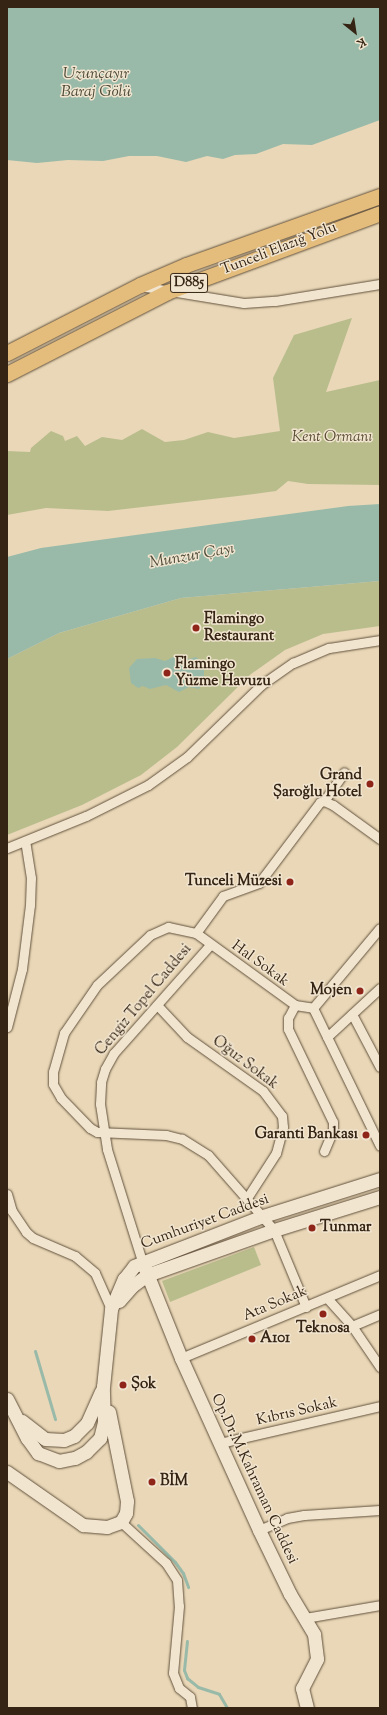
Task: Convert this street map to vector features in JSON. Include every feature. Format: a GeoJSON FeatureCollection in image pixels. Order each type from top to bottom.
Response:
{"type":"FeatureCollection","features":[{"type":"Feature","properties":{"kind":"main road","name":"Tunceli Elazığ Yolu"},"geometry":{"type":"LineString","coordinates":[[7,353],[140,286],[186,265],[380,196]]}},
{"type":"Feature","properties":{"kind":"main road","name":"Tunceli Elazığ Yolu"},"geometry":{"type":"LineString","coordinates":[[7,374],[167,292],[380,213]]}},
{"type":"Feature","properties":{"kind":"main road","name":"Cumhuriyet Caddesi"},"geometry":{"type":"LineString","coordinates":[[7,1399],[38,1453],[52,1460],[75,1458],[94,1446],[103,1431],[103,1387],[111,1310],[124,1279],[142,1261],[263,1216],[380,1179]]}},
{"type":"Feature","properties":{"kind":"main road"},"geometry":{"type":"LineString","coordinates":[[111,1310],[132,1286],[148,1276],[274,1230],[380,1197]]}},
{"type":"Feature","properties":{"kind":"main road","name":"Op.Dr.M.Kahraman Caddesi"},"geometry":{"type":"LineString","coordinates":[[142,1261],[181,1358],[259,1530],[290,1594],[314,1634],[317,1660],[302,1688],[307,1708]]}},
{"type":"Feature","properties":{"kind":"main road"},"geometry":{"type":"LineString","coordinates":[[17,1416],[46,1439],[64,1440],[74,1436],[87,1423],[103,1387]]}},
{"type":"Feature","properties":{"kind":"main road"},"geometry":{"type":"LineString","coordinates":[[7,1472],[83,1525],[107,1528],[121,1522],[126,1513],[127,1501],[103,1387]]}},
{"type":"Feature","properties":{"kind":"street"},"geometry":{"type":"LineString","coordinates":[[140,286],[167,292],[244,303],[260,303],[380,284]]}},
{"type":"Feature","properties":{"kind":"street"},"geometry":{"type":"LineString","coordinates":[[7,848],[25,842],[118,802],[167,772],[187,757],[261,685],[281,670],[330,648],[380,640]]}},
{"type":"Feature","properties":{"kind":"street"},"geometry":{"type":"LineString","coordinates":[[306,1307],[274,1230],[208,1155],[182,1139],[153,1133],[103,1134],[90,1128],[61,1098],[53,1084],[53,1072],[64,1034],[97,985],[150,935],[168,927],[196,933],[223,896],[232,891],[259,883],[316,806],[324,801],[344,772]]}},
{"type":"Feature","properties":{"kind":"street"},"geometry":{"type":"LineString","coordinates":[[324,801],[380,839]]}},
{"type":"Feature","properties":{"kind":"street"},"geometry":{"type":"LineString","coordinates":[[7,1027],[22,969],[30,905],[31,878],[25,842]]}},
{"type":"Feature","properties":{"kind":"street"},"geometry":{"type":"LineString","coordinates":[[380,928],[313,1008],[327,1037],[376,1126],[380,1146]]}},
{"type":"Feature","properties":{"kind":"street","name":"Hal Sokak"},"geometry":{"type":"LineString","coordinates":[[196,933],[210,945],[295,1005],[313,1008]]}},
{"type":"Feature","properties":{"kind":"street","name":"Cengiz Topel Caddesi"},"geometry":{"type":"LineString","coordinates":[[142,1261],[103,1134],[100,1104],[105,1069],[114,1053],[210,945]]}},
{"type":"Feature","properties":{"kind":"street"},"geometry":{"type":"LineString","coordinates":[[327,1037],[352,1014],[379,993]]}},
{"type":"Feature","properties":{"kind":"street","name":"Oğuz Sokak"},"geometry":{"type":"LineString","coordinates":[[157,1005],[187,1038],[263,1091],[282,1116],[283,1132],[276,1153],[247,1198]]}},
{"type":"Feature","properties":{"kind":"street"},"geometry":{"type":"LineString","coordinates":[[295,1005],[288,1018],[288,1030],[333,1122],[333,1130],[324,1150]]}},
{"type":"Feature","properties":{"kind":"street"},"geometry":{"type":"LineString","coordinates":[[352,1014],[380,1067]]}},
{"type":"Feature","properties":{"kind":"street"},"geometry":{"type":"LineString","coordinates":[[7,1194],[12,1210],[26,1232],[33,1238],[75,1256],[95,1273],[111,1310]]}},
{"type":"Feature","properties":{"kind":"street","name":"Ata Sokak"},"geometry":{"type":"LineString","coordinates":[[181,1358],[380,1276]]}},
{"type":"Feature","properties":{"kind":"street"},"geometry":{"type":"LineString","coordinates":[[327,1298],[352,1326],[379,1363]]}},
{"type":"Feature","properties":{"kind":"street"},"geometry":{"type":"LineString","coordinates":[[352,1326],[380,1314]]}},
{"type":"Feature","properties":{"kind":"street","name":"Kıbrıs Sokak"},"geometry":{"type":"LineString","coordinates":[[220,1443],[380,1406]]}},
{"type":"Feature","properties":{"kind":"street"},"geometry":{"type":"LineString","coordinates":[[259,1530],[287,1518],[304,1515],[380,1510]]}},
{"type":"Feature","properties":{"kind":"street"},"geometry":{"type":"LineString","coordinates":[[121,1522],[166,1563],[177,1580],[179,1606],[172,1673],[179,1688],[190,1697],[192,1708]]}},
{"type":"Feature","properties":{"kind":"street"},"geometry":{"type":"LineString","coordinates":[[305,1618],[380,1605]]}},
{"type":"Feature","properties":{"kind":"green space","name":"Kent Ormanı"},"geometry":{"type":"Polygon","coordinates":[[[352,318],[326,392],[380,380],[380,485],[308,484],[288,481],[276,491],[238,496],[108,511],[46,508],[7,515],[7,451],[30,452],[31,448],[51,431],[63,436],[65,441],[77,436],[85,446],[102,437],[122,440],[142,429],[165,442],[184,440],[208,432],[234,438],[280,431],[273,378],[294,335],[352,318]]]}},
{"type":"Feature","properties":{"kind":"green space"},"geometry":{"type":"Polygon","coordinates":[[[380,581],[380,626],[323,634],[285,650],[251,674],[177,747],[141,775],[82,805],[7,835],[7,659],[59,633],[181,598],[380,581]]]}},
{"type":"Feature","properties":{"kind":"green space"},"geometry":{"type":"Polygon","coordinates":[[[254,1247],[261,1265],[170,1302],[162,1281],[254,1247]]]}},
{"type":"Feature","properties":{"kind":"water","name":"Uzunçayır Baraj Gölü"},"geometry":{"type":"Polygon","coordinates":[[[7,7],[380,7],[380,120],[312,145],[283,144],[256,154],[235,155],[223,159],[207,156],[186,162],[157,156],[129,156],[103,161],[68,160],[37,163],[7,160],[7,7]]]}},
{"type":"Feature","properties":{"kind":"water","name":"Munzur Çayı"},"geometry":{"type":"Polygon","coordinates":[[[380,504],[380,581],[181,598],[59,633],[7,659],[7,557],[41,548],[348,506],[380,504]]]}},
{"type":"Feature","properties":{"kind":"water","name":"Flamingo Yüzme Havuzu"},"geometry":{"type":"Polygon","coordinates":[[[178,655],[189,659],[196,657],[204,664],[204,679],[199,689],[189,687],[179,692],[166,685],[150,689],[143,686],[138,688],[131,683],[129,668],[137,659],[155,658],[165,661],[178,655]]]}},
{"type":"Feature","properties":{"kind":"waterway"},"geometry":{"type":"LineString","coordinates":[[35,1351],[55,1419]]}},
{"type":"Feature","properties":{"kind":"waterway"},"geometry":{"type":"LineString","coordinates":[[138,1525],[175,1562],[183,1573],[188,1587]]}},
{"type":"Feature","properties":{"kind":"waterway"},"geometry":{"type":"LineString","coordinates":[[187,1641],[184,1670],[187,1678],[198,1687],[219,1694],[227,1708]]}},
{"type":"Feature","properties":{"kind":"place","name":"Flamingo Restaurant"},"geometry":{"type":"Point","coordinates":[196,628]}},
{"type":"Feature","properties":{"kind":"place","name":"Flamingo Yüzme Havuzu"},"geometry":{"type":"Point","coordinates":[167,673]}},
{"type":"Feature","properties":{"kind":"place","name":"Grand Şaroğlu Hotel"},"geometry":{"type":"Point","coordinates":[370,784]}},
{"type":"Feature","properties":{"kind":"place","name":"Tunceli Müzesi"},"geometry":{"type":"Point","coordinates":[290,882]}},
{"type":"Feature","properties":{"kind":"place","name":"Mojen"},"geometry":{"type":"Point","coordinates":[360,991]}},
{"type":"Feature","properties":{"kind":"place","name":"Garanti Bankası"},"geometry":{"type":"Point","coordinates":[366,1135]}},
{"type":"Feature","properties":{"kind":"place","name":"Tunmar"},"geometry":{"type":"Point","coordinates":[312,1228]}},
{"type":"Feature","properties":{"kind":"place","name":"Teknosa"},"geometry":{"type":"Point","coordinates":[323,1314]}},
{"type":"Feature","properties":{"kind":"place","name":"A101"},"geometry":{"type":"Point","coordinates":[252,1339]}},
{"type":"Feature","properties":{"kind":"place","name":"Şok"},"geometry":{"type":"Point","coordinates":[123,1385]}},
{"type":"Feature","properties":{"kind":"place","name":"BİM"},"geometry":{"type":"Point","coordinates":[152,1482]}}]}
